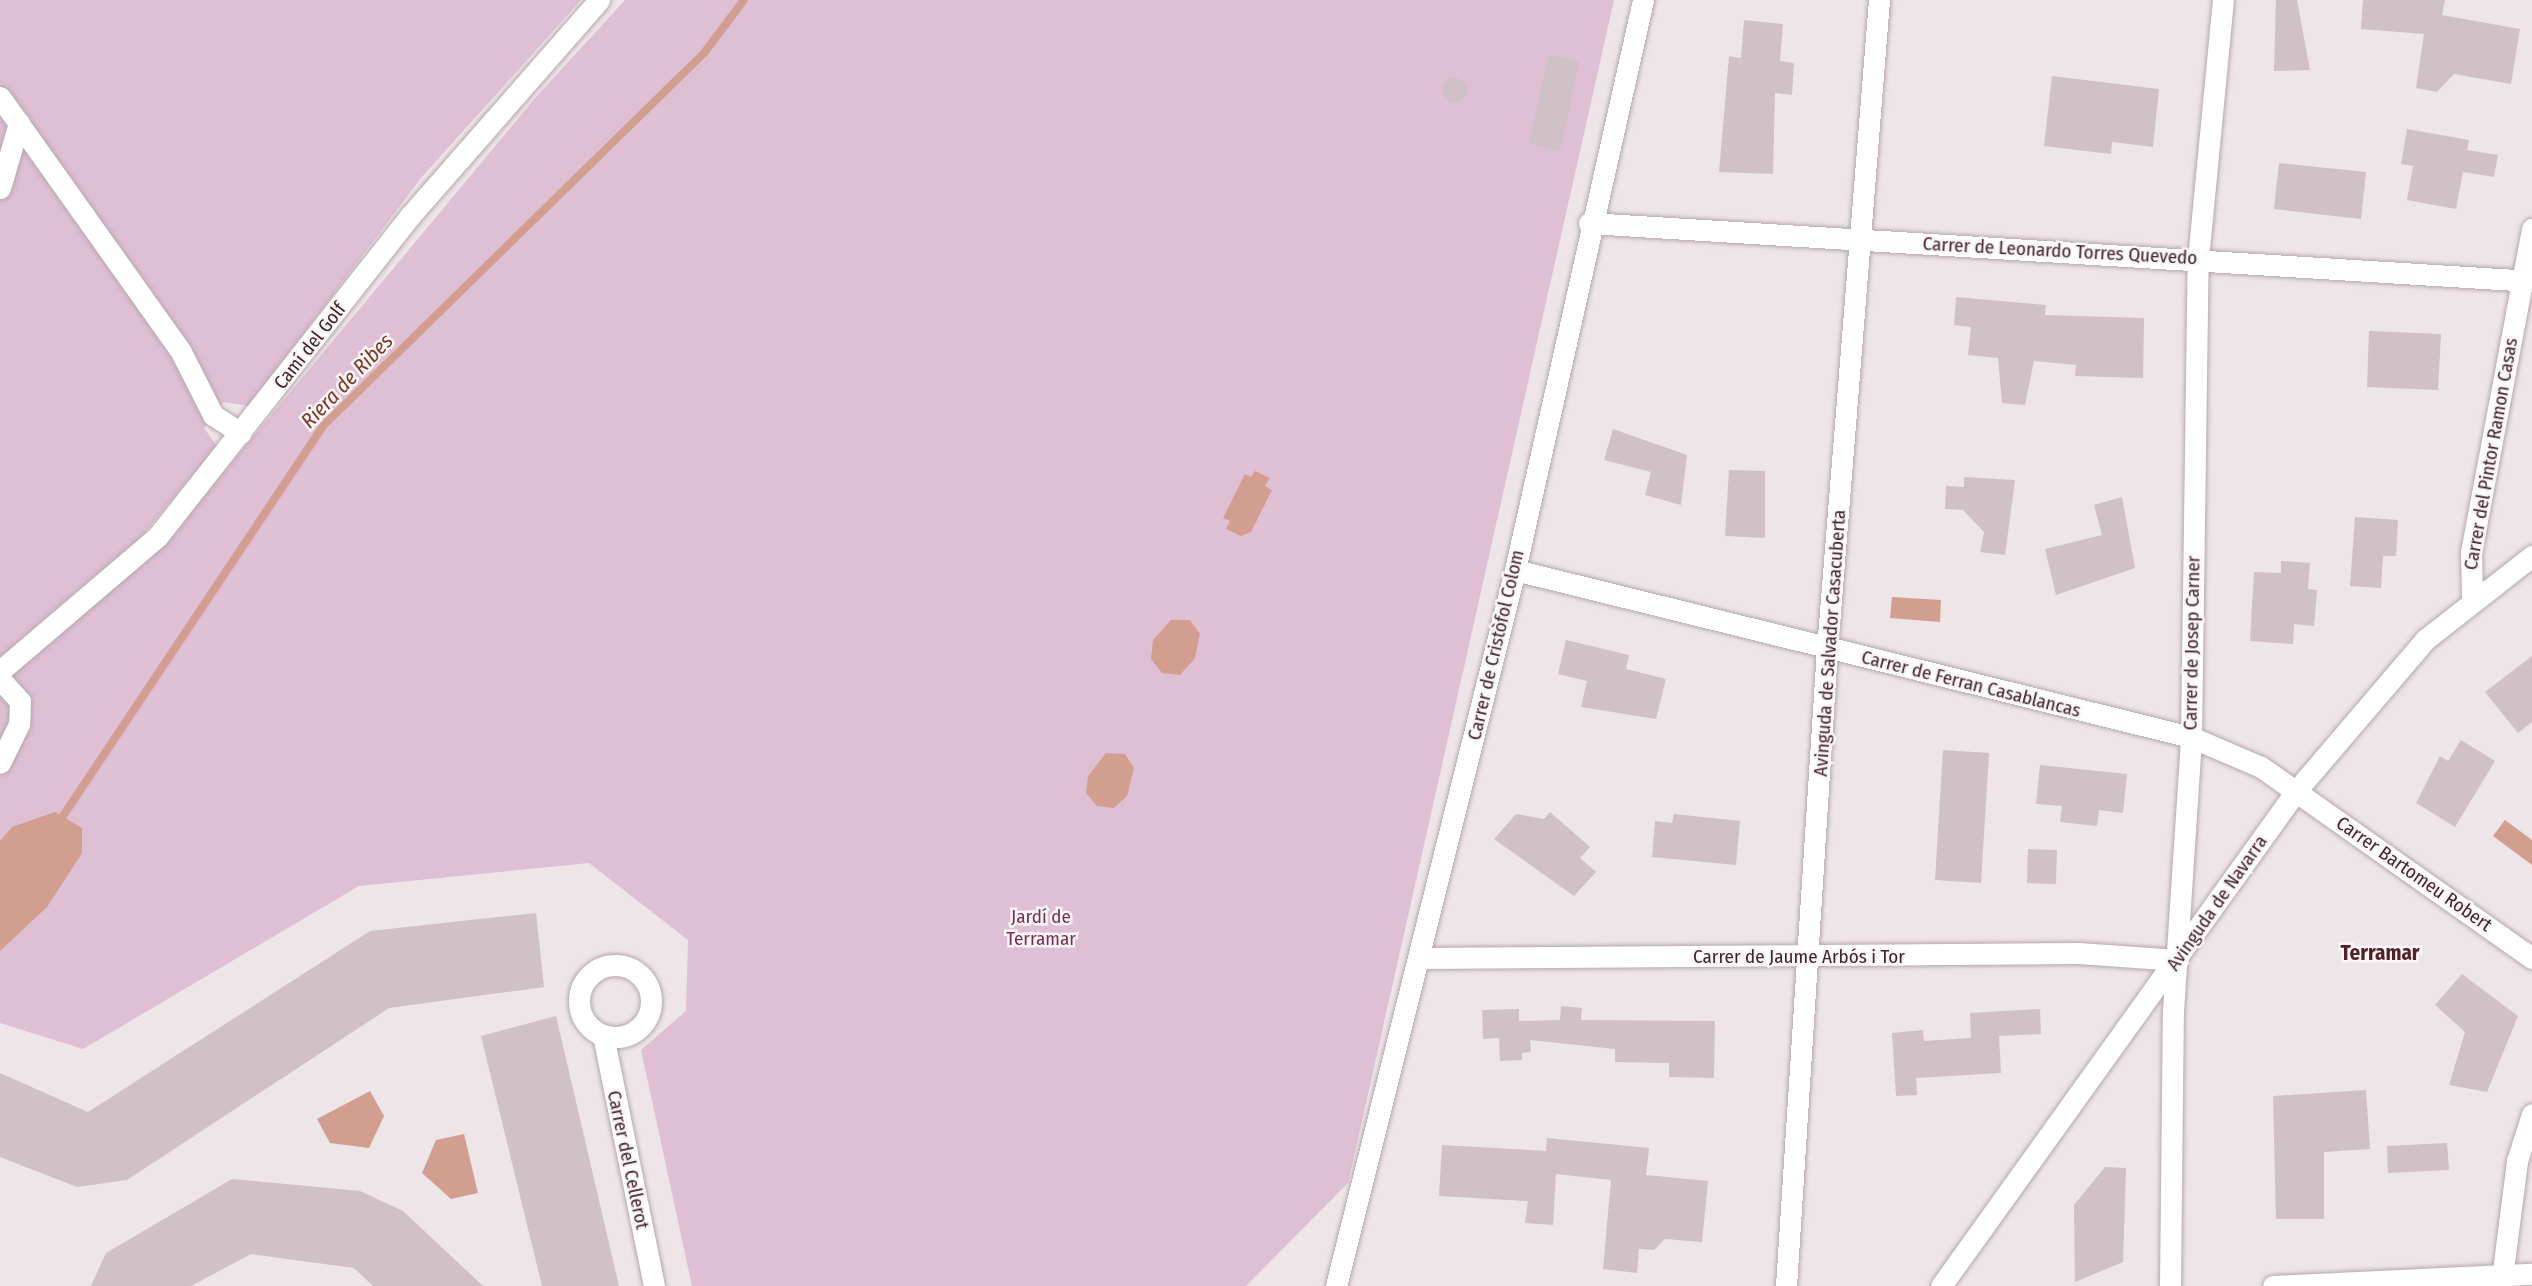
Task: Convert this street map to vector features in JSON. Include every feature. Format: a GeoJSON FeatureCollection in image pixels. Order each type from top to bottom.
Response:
{"type":"FeatureCollection","features":[{"type":"Feature","properties":{"kind":"street","name":"Camí del Golf"},"geometry":{"type":"LineString","coordinates":[[0,671],[158,536],[410,216],[599,0]]}},
{"type":"Feature","properties":{"kind":"street","name":"Carrer de Cristòfol Colom"},"geometry":{"type":"LineString","coordinates":[[1336,1286],[1515,570],[1589,223],[1643,0]]}},
{"type":"Feature","properties":{"kind":"street","name":"Avinguda de Salvador Casacuberta"},"geometry":{"type":"LineString","coordinates":[[1786,1286],[1810,957],[1827,649],[1864,239],[1879,0]]}},
{"type":"Feature","properties":{"kind":"street","name":"Carrer de Josep Carner"},"geometry":{"type":"LineString","coordinates":[[2171,1286],[2178,960],[2191,737],[2198,259],[2222,0]]}},
{"type":"Feature","properties":{"kind":"street"},"geometry":{"type":"LineString","coordinates":[[0,97],[180,350],[213,415],[241,433]]}},
{"type":"Feature","properties":{"kind":"street"},"geometry":{"type":"LineString","coordinates":[[0,188],[19,123]]}},
{"type":"Feature","properties":{"kind":"street","name":"Carrer de Leonardo Torres Quevedo"},"geometry":{"type":"LineString","coordinates":[[1589,223],[2526,281]]}},
{"type":"Feature","properties":{"kind":"street","name":"Carrer del Pintor Ramon Casas"},"geometry":{"type":"LineString","coordinates":[[2472,596],[2471,552],[2526,281],[2532,229]]}},
{"type":"Feature","properties":{"kind":"street","name":"Avinguda de Navarra"},"geometry":{"type":"LineString","coordinates":[[1941,1286],[2178,960],[2296,790],[2387,680],[2472,596],[2532,555]]}},
{"type":"Feature","properties":{"kind":"street","name":"Carrer de Ferran Casablancas"},"geometry":{"type":"LineString","coordinates":[[1515,570],[2191,737],[2261,767],[2296,790]]}},
{"type":"Feature","properties":{"kind":"street"},"geometry":{"type":"LineString","coordinates":[[0,679],[20,701],[19,724],[0,763]]}},
{"type":"Feature","properties":{"kind":"street","name":"Carrer Bartomeu Robert"},"geometry":{"type":"LineString","coordinates":[[2296,790],[2532,958]]}},
{"type":"Feature","properties":{"kind":"street","name":"Carrer de Jaume Arbós i Tor"},"geometry":{"type":"LineString","coordinates":[[1420,958],[2078,953],[2178,960]]}},
{"type":"Feature","properties":{"kind":"street","name":"Carrer del Cellerot"},"geometry":{"type":"LineString","coordinates":[[603,1035],[654,1286]]}},
{"type":"Feature","properties":{"kind":"street"},"geometry":{"type":"LineString","coordinates":[[2501,1281],[2517,1161],[2532,1114]]}},
{"type":"Feature","properties":{"kind":"street"},"geometry":{"type":"LineString","coordinates":[[2273,1286],[2501,1281],[2532,1274]]}},
{"type":"Feature","properties":{"kind":"green space"},"geometry":{"type":"Polygon","coordinates":[[[0,0],[581,0],[421,178],[249,406],[223,402],[204,428],[217,446],[140,538],[0,657],[0,0]]]}},
{"type":"Feature","properties":{"kind":"green space","name":"Jardí de Terramar"},"geometry":{"type":"Polygon","coordinates":[[[625,0],[1614,0],[1348,1183],[1246,1286],[692,1286],[641,1050],[686,1011],[688,940],[589,863],[359,886],[83,1049],[0,1023],[0,681],[164,544],[536,97],[625,0]]]}},
{"type":"Feature","properties":{"kind":"shaded area"},"geometry":{"type":"Polygon","coordinates":[[[1255,471],[1270,478],[1265,486],[1272,490],[1251,532],[1241,536],[1226,529],[1230,521],[1223,518],[1245,474],[1251,477],[1255,471]]]}},
{"type":"Feature","properties":{"kind":"shaded area"},"geometry":{"type":"Polygon","coordinates":[[[1892,597],[1941,600],[1940,622],[1890,618],[1892,597]]]}},
{"type":"Feature","properties":{"kind":"shaded area"},"geometry":{"type":"Polygon","coordinates":[[[1171,620],[1190,620],[1200,634],[1195,658],[1180,675],[1162,673],[1151,659],[1153,640],[1171,620]]]}},
{"type":"Feature","properties":{"kind":"shaded area"},"geometry":{"type":"Polygon","coordinates":[[[1106,753],[1125,754],[1134,768],[1127,796],[1114,808],[1097,806],[1086,793],[1088,776],[1106,753]]]}},
{"type":"Feature","properties":{"kind":"shaded area"},"geometry":{"type":"Polygon","coordinates":[[[55,812],[82,828],[82,853],[47,907],[0,951],[0,841],[12,827],[55,812]]]}},
{"type":"Feature","properties":{"kind":"shaded area"},"geometry":{"type":"Polygon","coordinates":[[[2505,820],[2532,840],[2532,865],[2493,836],[2505,820]]]}},
{"type":"Feature","properties":{"kind":"shaded area"},"geometry":{"type":"Polygon","coordinates":[[[370,1091],[384,1116],[369,1148],[330,1143],[317,1119],[370,1091]]]}},
{"type":"Feature","properties":{"kind":"shaded area"},"geometry":{"type":"Polygon","coordinates":[[[464,1134],[478,1193],[451,1199],[422,1173],[436,1140],[464,1134]]]}},
{"type":"Feature","properties":{"kind":"building"},"geometry":{"type":"Polygon","coordinates":[[[2276,0],[2297,0],[2310,70],[2274,71],[2276,0]]]}},
{"type":"Feature","properties":{"kind":"building"},"geometry":{"type":"Polygon","coordinates":[[[2363,0],[2445,0],[2442,15],[2520,29],[2511,84],[2454,74],[2437,92],[2416,88],[2424,34],[2361,29],[2363,0]]]}},
{"type":"Feature","properties":{"kind":"building"},"geometry":{"type":"Polygon","coordinates":[[[1744,20],[1783,24],[1780,61],[1794,63],[1792,95],[1775,93],[1773,174],[1719,172],[1729,56],[1741,58],[1744,20]]]}},
{"type":"Feature","properties":{"kind":"building"},"geometry":{"type":"Polygon","coordinates":[[[1549,55],[1579,62],[1560,151],[1529,143],[1549,55]]]}},
{"type":"Feature","properties":{"kind":"building"},"geometry":{"type":"Polygon","coordinates":[[[2052,76],[2159,89],[2153,147],[2112,142],[2111,154],[2044,146],[2052,76]]]}},
{"type":"Feature","properties":{"kind":"building"},"geometry":{"type":"Polygon","coordinates":[[[1455,78],[1466,85],[1467,90],[1460,101],[1455,102],[1444,95],[1443,90],[1450,79],[1455,78]]]}},
{"type":"Feature","properties":{"kind":"building"},"geometry":{"type":"Polygon","coordinates":[[[2407,129],[2469,140],[2467,150],[2498,155],[2494,177],[2463,172],[2456,209],[2407,200],[2413,166],[2401,164],[2407,129]]]}},
{"type":"Feature","properties":{"kind":"building"},"geometry":{"type":"Polygon","coordinates":[[[2279,163],[2366,172],[2361,219],[2274,209],[2279,163]]]}},
{"type":"Feature","properties":{"kind":"building"},"geometry":{"type":"Polygon","coordinates":[[[1956,297],[2046,305],[2045,315],[2144,318],[2143,378],[2075,376],[2076,365],[2034,361],[2025,405],[2002,403],[1998,358],[1968,355],[1971,327],[1954,325],[1956,297]]]}},
{"type":"Feature","properties":{"kind":"building"},"geometry":{"type":"Polygon","coordinates":[[[2369,331],[2441,334],[2438,390],[2367,387],[2369,331]]]}},
{"type":"Feature","properties":{"kind":"building"},"geometry":{"type":"Polygon","coordinates":[[[1613,429],[1687,455],[1681,505],[1645,495],[1651,472],[1604,460],[1613,429]]]}},
{"type":"Feature","properties":{"kind":"building"},"geometry":{"type":"Polygon","coordinates":[[[1729,470],[1765,471],[1765,538],[1725,536],[1729,470]]]}},
{"type":"Feature","properties":{"kind":"building"},"geometry":{"type":"Polygon","coordinates":[[[1964,477],[2015,480],[2005,555],[1980,552],[1984,532],[1963,510],[1945,509],[1946,486],[1964,487],[1964,477]]]}},
{"type":"Feature","properties":{"kind":"building"},"geometry":{"type":"Polygon","coordinates":[[[2122,497],[2135,568],[2056,595],[2045,549],[2102,535],[2094,505],[2122,497]]]}},
{"type":"Feature","properties":{"kind":"building"},"geometry":{"type":"Polygon","coordinates":[[[2355,517],[2398,520],[2396,556],[2383,556],[2381,588],[2350,586],[2355,517]]]}},
{"type":"Feature","properties":{"kind":"building"},"geometry":{"type":"Polygon","coordinates":[[[2281,561],[2310,563],[2308,589],[2317,590],[2314,626],[2294,624],[2293,644],[2250,641],[2254,572],[2281,573],[2281,561]]]}},
{"type":"Feature","properties":{"kind":"building"},"geometry":{"type":"Polygon","coordinates":[[[1566,640],[1629,655],[1626,669],[1666,679],[1656,719],[1581,707],[1587,681],[1558,674],[1566,640]]]}},
{"type":"Feature","properties":{"kind":"building"},"geometry":{"type":"Polygon","coordinates":[[[2532,656],[2532,722],[2518,733],[2485,692],[2532,656]]]}},
{"type":"Feature","properties":{"kind":"building"},"geometry":{"type":"Polygon","coordinates":[[[2461,740],[2495,761],[2455,827],[2416,803],[2440,756],[2448,761],[2461,740]]]}},
{"type":"Feature","properties":{"kind":"building"},"geometry":{"type":"Polygon","coordinates":[[[1943,750],[1989,753],[1981,883],[1935,880],[1943,750]]]}},
{"type":"Feature","properties":{"kind":"building"},"geometry":{"type":"Polygon","coordinates":[[[2040,765],[2127,774],[2123,813],[2099,810],[2097,826],[2060,822],[2062,806],[2036,804],[2040,765]]]}},
{"type":"Feature","properties":{"kind":"building"},"geometry":{"type":"Polygon","coordinates":[[[1550,812],[1590,847],[1580,858],[1596,872],[1574,896],[1494,839],[1516,814],[1544,819],[1550,812]]]}},
{"type":"Feature","properties":{"kind":"building"},"geometry":{"type":"Polygon","coordinates":[[[1674,814],[1740,821],[1736,865],[1652,857],[1655,821],[1672,823],[1674,814]]]}},
{"type":"Feature","properties":{"kind":"building"},"geometry":{"type":"Polygon","coordinates":[[[2028,849],[2057,850],[2056,884],[2027,883],[2028,849]]]}},
{"type":"Feature","properties":{"kind":"building"},"geometry":{"type":"Polygon","coordinates":[[[536,913],[544,987],[389,1008],[127,1180],[77,1187],[0,1157],[0,1073],[88,1112],[370,931],[536,913]]]}},
{"type":"Feature","properties":{"kind":"building"},"geometry":{"type":"Polygon","coordinates":[[[2462,974],[2518,1016],[2487,1092],[2449,1085],[2465,1032],[2435,1005],[2462,974]]]}},
{"type":"Feature","properties":{"kind":"building"},"geometry":{"type":"Polygon","coordinates":[[[1561,1006],[1582,1008],[1581,1020],[1715,1021],[1714,1078],[1669,1077],[1669,1063],[1615,1062],[1615,1049],[1530,1040],[1531,1052],[1522,1053],[1522,1060],[1500,1061],[1499,1038],[1483,1039],[1482,1010],[1519,1009],[1519,1021],[1560,1020],[1561,1006]]]}},
{"type":"Feature","properties":{"kind":"building"},"geometry":{"type":"Polygon","coordinates":[[[2040,1009],[2041,1034],[1999,1036],[2001,1073],[1916,1078],[1917,1095],[1896,1096],[1892,1033],[1923,1030],[1924,1041],[1971,1038],[1970,1013],[2040,1009]]]}},
{"type":"Feature","properties":{"kind":"building"},"geometry":{"type":"Polygon","coordinates":[[[556,1016],[619,1286],[542,1286],[481,1036],[556,1016]]]}},
{"type":"Feature","properties":{"kind":"building"},"geometry":{"type":"Polygon","coordinates":[[[2366,1090],[2370,1149],[2324,1152],[2324,1219],[2276,1219],[2273,1096],[2366,1090]]]}},
{"type":"Feature","properties":{"kind":"building"},"geometry":{"type":"Polygon","coordinates":[[[1547,1138],[1649,1148],[1646,1175],[1708,1181],[1702,1242],[1665,1239],[1654,1250],[1639,1249],[1637,1273],[1603,1269],[1611,1180],[1556,1174],[1553,1225],[1525,1223],[1528,1201],[1439,1196],[1442,1145],[1546,1151],[1547,1138]]]}},
{"type":"Feature","properties":{"kind":"building"},"geometry":{"type":"Polygon","coordinates":[[[2447,1143],[2449,1170],[2388,1173],[2387,1146],[2447,1143]]]}},
{"type":"Feature","properties":{"kind":"building"},"geometry":{"type":"Polygon","coordinates":[[[2105,1167],[2126,1168],[2123,1262],[2075,1282],[2074,1205],[2105,1167]]]}},
{"type":"Feature","properties":{"kind":"building"},"geometry":{"type":"Polygon","coordinates":[[[232,1179],[360,1191],[403,1211],[483,1286],[373,1286],[354,1268],[251,1254],[191,1286],[91,1286],[106,1253],[232,1179]]]}},
{"type":"Feature","properties":{"kind":"waterway","name":"Riera de Ribes"},"geometry":{"type":"LineString","coordinates":[[59,822],[322,427],[704,53],[744,0]]}},
{"type":"Feature","properties":{"kind":"district","name":"Terramar"},"geometry":{"type":"Point","coordinates":[2380,953]}}]}
